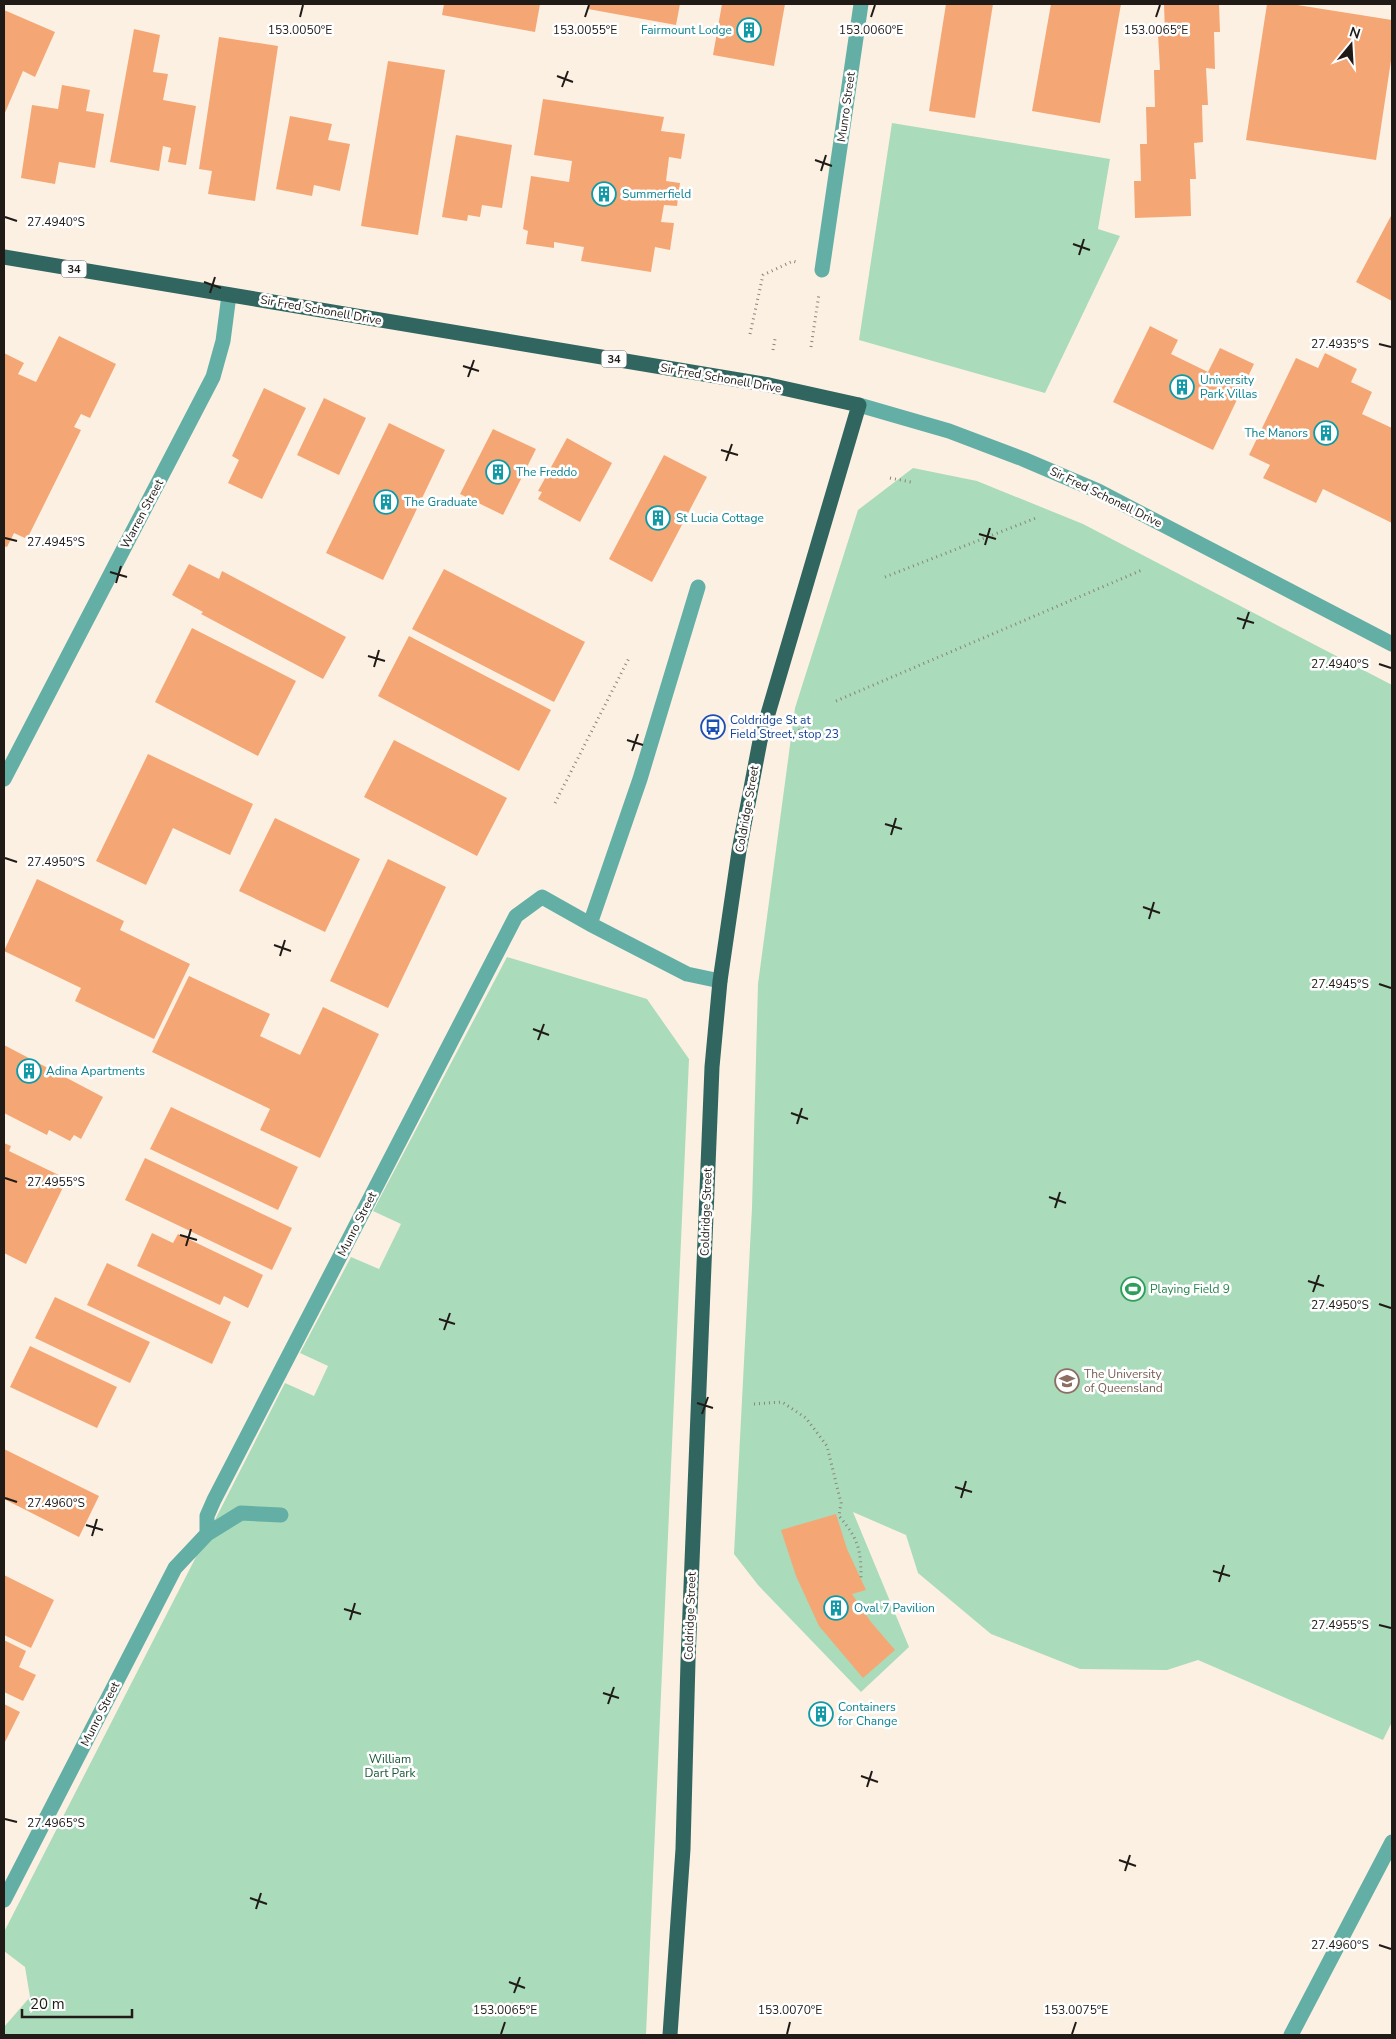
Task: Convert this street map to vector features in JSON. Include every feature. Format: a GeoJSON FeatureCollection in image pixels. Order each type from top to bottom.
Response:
{"type":"FeatureCollection","features":[{"type":"Feature","properties":{"kind":"main road","name":"Sir Fred Schonell Drive"},"geometry":{"type":"LineString","coordinates":[[4,257],[769,385],[859,405]]}},
{"type":"Feature","properties":{"kind":"main road","name":"Coldridge Street"},"geometry":{"type":"LineString","coordinates":[[670,2035],[683,1849],[688,1661],[712,1067],[720,981],[749,793],[760,741],[859,405]]}},
{"type":"Feature","properties":{"kind":"street","name":"Munro Street"},"geometry":{"type":"LineString","coordinates":[[822,270],[861,4]]}},
{"type":"Feature","properties":{"kind":"street","name":"Warren Street"},"geometry":{"type":"LineString","coordinates":[[4,779],[213,377],[223,341],[229,295]]}},
{"type":"Feature","properties":{"kind":"street","name":"Sir Fred Schonell Drive"},"geometry":{"type":"LineString","coordinates":[[859,405],[949,431],[1023,458],[1098,491],[1392,644]]}},
{"type":"Feature","properties":{"kind":"street"},"geometry":{"type":"LineString","coordinates":[[698,586],[640,779],[590,924],[686,974],[720,981]]}},
{"type":"Feature","properties":{"kind":"street","name":"Munro Street"},"geometry":{"type":"LineString","coordinates":[[207,1534],[206,1516],[214,1500],[516,916],[542,897],[590,924]]}},
{"type":"Feature","properties":{"kind":"street","name":"Munro Street"},"geometry":{"type":"LineString","coordinates":[[4,1900],[175,1568],[207,1534],[241,1513],[281,1515]]}},
{"type":"Feature","properties":{"kind":"street"},"geometry":{"type":"LineString","coordinates":[[1291,2035],[1392,1842]]}},
{"type":"Feature","properties":{"kind":"path"},"geometry":{"type":"LineString","coordinates":[[750,334],[763,275],[792,261]]}},
{"type":"Feature","properties":{"kind":"path"},"geometry":{"type":"LineString","coordinates":[[811,347],[820,291]]}},
{"type":"Feature","properties":{"kind":"path"},"geometry":{"type":"LineString","coordinates":[[773,350],[775,339]]}},
{"type":"Feature","properties":{"kind":"path"},"geometry":{"type":"LineString","coordinates":[[890,478],[911,482]]}},
{"type":"Feature","properties":{"kind":"path"},"geometry":{"type":"LineString","coordinates":[[885,577],[1036,518]]}},
{"type":"Feature","properties":{"kind":"path"},"geometry":{"type":"LineString","coordinates":[[836,701],[1142,570]]}},
{"type":"Feature","properties":{"kind":"path"},"geometry":{"type":"LineString","coordinates":[[555,803],[630,656]]}},
{"type":"Feature","properties":{"kind":"path"},"geometry":{"type":"LineString","coordinates":[[792,735],[815,722]]}},
{"type":"Feature","properties":{"kind":"path"},"geometry":{"type":"LineString","coordinates":[[754,1404],[782,1402],[806,1418],[827,1446],[841,1503],[839,1516],[853,1534],[861,1554],[861,1578]]}},
{"type":"Feature","properties":{"kind":"green space"},"geometry":{"type":"Polygon","coordinates":[[[892,123],[1110,159],[1098,229],[1120,236],[1045,393],[859,340],[892,123]]]}},
{"type":"Feature","properties":{"kind":"green space","name":"The University of Queensland"},"geometry":{"type":"Polygon","coordinates":[[[913,468],[977,481],[1083,524],[1392,685],[1392,1722],[1383,1740],[1198,1660],[1167,1670],[1080,1669],[991,1634],[918,1573],[906,1535],[853,1512],[909,1647],[861,1692],[758,1585],[734,1554],[752,1208],[758,984],[795,708],[858,510],[913,468]]]}},
{"type":"Feature","properties":{"kind":"green space","name":"William Dart Park"},"geometry":{"type":"Polygon","coordinates":[[[507,957],[647,999],[689,1059],[646,2035],[4,2035],[4,2027],[30,1997],[25,1967],[4,1951],[4,1932],[285,1383],[314,1396],[328,1366],[300,1353],[351,1257],[379,1269],[401,1224],[373,1211],[507,957]]]}},
{"type":"Feature","properties":{"kind":"building"},"geometry":{"type":"Polygon","coordinates":[[[444,4],[540,4],[535,32],[442,15],[444,4]]]}},
{"type":"Feature","properties":{"kind":"building"},"geometry":{"type":"Polygon","coordinates":[[[589,4],[680,4],[676,25],[588,9],[589,4]]]}},
{"type":"Feature","properties":{"kind":"building","name":"Fairmount Lodge"},"geometry":{"type":"Polygon","coordinates":[[[722,4],[785,4],[774,66],[713,55],[722,4]]]}},
{"type":"Feature","properties":{"kind":"building"},"geometry":{"type":"Polygon","coordinates":[[[946,4],[993,4],[975,118],[929,111],[946,4]]]}},
{"type":"Feature","properties":{"kind":"building"},"geometry":{"type":"Polygon","coordinates":[[[1051,4],[1121,4],[1100,123],[1032,111],[1051,4]]]}},
{"type":"Feature","properties":{"kind":"building"},"geometry":{"type":"Polygon","coordinates":[[[1164,4],[1219,4],[1220,32],[1214,32],[1215,69],[1206,68],[1208,105],[1202,105],[1203,142],[1194,143],[1196,179],[1190,179],[1191,216],[1135,218],[1134,181],[1141,181],[1140,144],[1147,144],[1146,107],[1155,107],[1154,70],[1160,70],[1158,34],[1165,34],[1164,4]]]}},
{"type":"Feature","properties":{"kind":"building"},"geometry":{"type":"Polygon","coordinates":[[[1267,4],[1291,4],[1392,20],[1392,54],[1376,160],[1246,140],[1267,4]]]}},
{"type":"Feature","properties":{"kind":"building"},"geometry":{"type":"Polygon","coordinates":[[[4,10],[55,32],[35,77],[23,71],[4,115],[4,10]]]}},
{"type":"Feature","properties":{"kind":"building"},"geometry":{"type":"Polygon","coordinates":[[[134,29],[160,35],[153,72],[168,74],[163,100],[196,106],[186,165],[168,162],[171,148],[163,146],[159,171],[110,162],[134,29]]]}},
{"type":"Feature","properties":{"kind":"building"},"geometry":{"type":"Polygon","coordinates":[[[219,37],[278,46],[255,201],[208,194],[212,171],[199,169],[219,37]]]}},
{"type":"Feature","properties":{"kind":"building"},"geometry":{"type":"Polygon","coordinates":[[[388,61],[445,70],[418,235],[361,226],[388,61]]]}},
{"type":"Feature","properties":{"kind":"building"},"geometry":{"type":"Polygon","coordinates":[[[62,85],[90,90],[86,111],[104,114],[95,168],[59,162],[55,184],[21,178],[32,105],[58,109],[62,85]]]}},
{"type":"Feature","properties":{"kind":"building","name":"Summerfield"},"geometry":{"type":"Polygon","coordinates":[[[543,99],[664,117],[661,131],[685,134],[681,159],[669,157],[666,181],[680,183],[677,206],[664,205],[661,222],[674,223],[670,250],[655,247],[651,272],[581,261],[584,247],[554,242],[554,248],[526,244],[528,231],[523,229],[531,176],[569,182],[572,161],[534,155],[543,99]]]}},
{"type":"Feature","properties":{"kind":"building"},"geometry":{"type":"Polygon","coordinates":[[[290,116],[332,124],[328,140],[350,144],[340,191],[314,185],[312,196],[276,189],[290,116]]]}},
{"type":"Feature","properties":{"kind":"building"},"geometry":{"type":"Polygon","coordinates":[[[456,135],[512,145],[502,208],[482,205],[480,217],[468,215],[467,221],[442,217],[456,135]]]}},
{"type":"Feature","properties":{"kind":"building"},"geometry":{"type":"Polygon","coordinates":[[[1392,214],[1392,301],[1356,282],[1392,214]]]}},
{"type":"Feature","properties":{"kind":"building","name":"University Park Villas"},"geometry":{"type":"Polygon","coordinates":[[[1150,326],[1178,340],[1171,354],[1208,372],[1220,348],[1254,364],[1213,450],[1113,402],[1150,326]]]}},
{"type":"Feature","properties":{"kind":"building"},"geometry":{"type":"Polygon","coordinates":[[[59,336],[116,364],[90,418],[81,414],[74,427],[81,430],[27,539],[14,533],[7,547],[4,546],[4,353],[24,363],[18,374],[36,382],[59,336]]]}},
{"type":"Feature","properties":{"kind":"building","name":"The Manors"},"geometry":{"type":"Polygon","coordinates":[[[1325,353],[1357,369],[1351,382],[1372,392],[1362,414],[1392,428],[1392,523],[1323,489],[1316,503],[1263,478],[1270,465],[1249,455],[1296,358],[1318,368],[1325,353]]]}},
{"type":"Feature","properties":{"kind":"building"},"geometry":{"type":"Polygon","coordinates":[[[264,388],[306,408],[262,499],[228,483],[239,460],[232,456],[264,388]]]}},
{"type":"Feature","properties":{"kind":"building"},"geometry":{"type":"Polygon","coordinates":[[[324,398],[366,418],[339,475],[297,455],[324,398]]]}},
{"type":"Feature","properties":{"kind":"building","name":"The Graduate"},"geometry":{"type":"Polygon","coordinates":[[[389,423],[445,450],[383,580],[326,553],[389,423]]]}},
{"type":"Feature","properties":{"kind":"building","name":"The Freddo"},"geometry":{"type":"Polygon","coordinates":[[[493,429],[536,449],[503,515],[460,494],[493,429]]]}},
{"type":"Feature","properties":{"kind":"building"},"geometry":{"type":"Polygon","coordinates":[[[567,438],[612,463],[580,522],[538,499],[542,492],[538,491],[567,438]]]}},
{"type":"Feature","properties":{"kind":"building","name":"St Lucia Cottage"},"geometry":{"type":"Polygon","coordinates":[[[664,455],[707,477],[652,582],[609,559],[664,455]]]}},
{"type":"Feature","properties":{"kind":"building"},"geometry":{"type":"Polygon","coordinates":[[[189,564],[219,579],[222,571],[346,637],[323,679],[201,614],[203,612],[172,595],[189,564]]]}},
{"type":"Feature","properties":{"kind":"building"},"geometry":{"type":"Polygon","coordinates":[[[444,569],[585,642],[554,702],[412,629],[444,569]]]}},
{"type":"Feature","properties":{"kind":"building"},"geometry":{"type":"Polygon","coordinates":[[[192,628],[296,681],[258,756],[155,702],[192,628]]]}},
{"type":"Feature","properties":{"kind":"building"},"geometry":{"type":"Polygon","coordinates":[[[409,636],[551,710],[519,771],[378,696],[409,636]]]}},
{"type":"Feature","properties":{"kind":"building"},"geometry":{"type":"Polygon","coordinates":[[[394,740],[507,798],[477,856],[364,797],[394,740]]]}},
{"type":"Feature","properties":{"kind":"building"},"geometry":{"type":"Polygon","coordinates":[[[148,754],[253,804],[230,855],[173,828],[146,885],[96,861],[148,754]]]}},
{"type":"Feature","properties":{"kind":"building"},"geometry":{"type":"Polygon","coordinates":[[[275,818],[360,859],[325,932],[239,891],[275,818]]]}},
{"type":"Feature","properties":{"kind":"building"},"geometry":{"type":"Polygon","coordinates":[[[388,859],[446,887],[388,1008],[330,981],[388,859]]]}},
{"type":"Feature","properties":{"kind":"building"},"geometry":{"type":"Polygon","coordinates":[[[37,879],[124,921],[120,930],[190,964],[154,1039],[75,1001],[81,988],[4,951],[37,879]]]}},
{"type":"Feature","properties":{"kind":"building"},"geometry":{"type":"Polygon","coordinates":[[[189,976],[270,1014],[260,1036],[300,1055],[323,1007],[379,1034],[320,1158],[260,1130],[270,1109],[152,1052],[189,976]]]}},
{"type":"Feature","properties":{"kind":"building","name":"Adina Apartments"},"geometry":{"type":"Polygon","coordinates":[[[4,1045],[103,1097],[81,1139],[74,1135],[70,1141],[49,1130],[47,1135],[4,1113],[4,1045]]]}},
{"type":"Feature","properties":{"kind":"building"},"geometry":{"type":"Polygon","coordinates":[[[171,1107],[298,1167],[278,1210],[150,1149],[171,1107]]]}},
{"type":"Feature","properties":{"kind":"building"},"geometry":{"type":"Polygon","coordinates":[[[4,1143],[11,1146],[9,1151],[67,1179],[26,1264],[4,1253],[4,1143]]]}},
{"type":"Feature","properties":{"kind":"building"},"geometry":{"type":"Polygon","coordinates":[[[145,1158],[292,1228],[272,1270],[125,1200],[145,1158]]]}},
{"type":"Feature","properties":{"kind":"building"},"geometry":{"type":"Polygon","coordinates":[[[152,1233],[173,1243],[178,1234],[263,1275],[248,1308],[224,1296],[220,1305],[137,1266],[152,1233]]]}},
{"type":"Feature","properties":{"kind":"building"},"geometry":{"type":"Polygon","coordinates":[[[107,1263],[231,1322],[212,1364],[87,1305],[107,1263]]]}},
{"type":"Feature","properties":{"kind":"building"},"geometry":{"type":"Polygon","coordinates":[[[55,1297],[150,1342],[130,1383],[35,1338],[55,1297]]]}},
{"type":"Feature","properties":{"kind":"building"},"geometry":{"type":"Polygon","coordinates":[[[30,1346],[117,1387],[97,1428],[10,1387],[30,1346]]]}},
{"type":"Feature","properties":{"kind":"building"},"geometry":{"type":"Polygon","coordinates":[[[4,1449],[99,1496],[79,1537],[4,1499],[4,1449]]]}},
{"type":"Feature","properties":{"kind":"building","name":"Oval 7 Pavilion"},"geometry":{"type":"Polygon","coordinates":[[[836,1514],[847,1549],[866,1590],[852,1594],[871,1622],[895,1650],[863,1678],[819,1626],[796,1576],[781,1530],[836,1514]]]}},
{"type":"Feature","properties":{"kind":"building"},"geometry":{"type":"Polygon","coordinates":[[[4,1575],[54,1600],[31,1648],[4,1635],[4,1575]]]}},
{"type":"Feature","properties":{"kind":"building"},"geometry":{"type":"Polygon","coordinates":[[[4,1640],[26,1651],[19,1667],[36,1675],[23,1701],[4,1692],[4,1640]]]}},
{"type":"Feature","properties":{"kind":"building"},"geometry":{"type":"Polygon","coordinates":[[[4,1704],[20,1712],[4,1744],[4,1704]]]}},
{"type":"Feature","properties":{"kind":"building","name":"Containers for Change"},"geometry":{"type":"Polygon","coordinates":[[[811,1707],[832,1707],[831,1720],[810,1720],[811,1707]]]}},
{"type":"Feature","properties":{"kind":"place","name":"Fairmount Lodge"},"geometry":{"type":"Point","coordinates":[749,30]}},
{"type":"Feature","properties":{"kind":"place","name":"Summerfield"},"geometry":{"type":"Point","coordinates":[604,194]}},
{"type":"Feature","properties":{"kind":"place","name":"University Park Villas"},"geometry":{"type":"Point","coordinates":[1182,387]}},
{"type":"Feature","properties":{"kind":"place","name":"The Manors"},"geometry":{"type":"Point","coordinates":[1326,433]}},
{"type":"Feature","properties":{"kind":"place","name":"The Freddo"},"geometry":{"type":"Point","coordinates":[498,472]}},
{"type":"Feature","properties":{"kind":"place","name":"The Graduate"},"geometry":{"type":"Point","coordinates":[386,502]}},
{"type":"Feature","properties":{"kind":"place","name":"St Lucia Cottage"},"geometry":{"type":"Point","coordinates":[658,518]}},
{"type":"Feature","properties":{"kind":"place","name":"Coldridge St at Field Street, stop 23"},"geometry":{"type":"Point","coordinates":[713,727]}},
{"type":"Feature","properties":{"kind":"place","name":"Adina Apartments"},"geometry":{"type":"Point","coordinates":[29,1071]}},
{"type":"Feature","properties":{"kind":"place","name":"Playing Field 9"},"geometry":{"type":"Point","coordinates":[1133,1289]}},
{"type":"Feature","properties":{"kind":"place","name":"The University of Queensland"},"geometry":{"type":"Point","coordinates":[1067,1381]}},
{"type":"Feature","properties":{"kind":"place","name":"Oval 7 Pavilion"},"geometry":{"type":"Point","coordinates":[836,1608]}},
{"type":"Feature","properties":{"kind":"place","name":"Containers for Change"},"geometry":{"type":"Point","coordinates":[821,1714]}}]}
